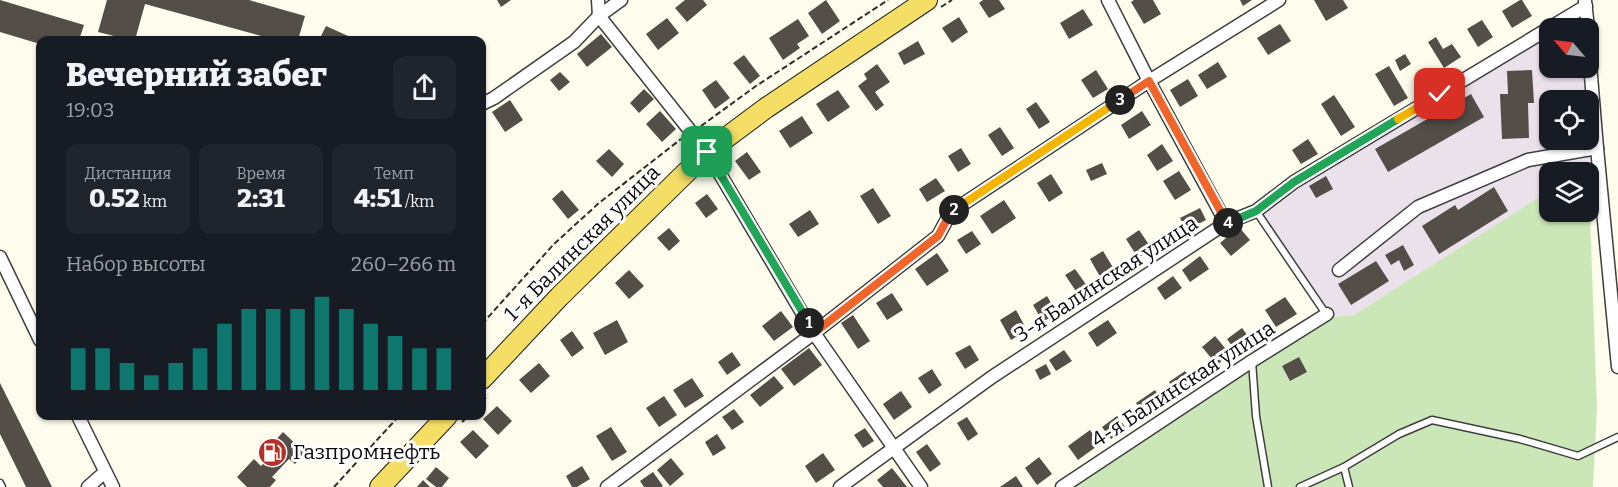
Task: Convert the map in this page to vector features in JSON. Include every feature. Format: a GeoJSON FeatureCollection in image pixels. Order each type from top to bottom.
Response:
{"type":"FeatureCollection","features":[{"type":"Feature","properties":{"kind":"main road","name":"1-я Балинская улица"},"geometry":{"type":"LineString","coordinates":[[486,385],[559,297],[707,152],[766,108],[930,6]]}},
{"type":"Feature","properties":{"kind":"main road"},"geometry":{"type":"LineString","coordinates":[[380,487],[443,420]]}},
{"type":"Feature","properties":{"kind":"street"},"geometry":{"type":"LineString","coordinates":[[598,0],[598,16],[707,152],[814,333],[921,487]]}},
{"type":"Feature","properties":{"kind":"street"},"geometry":{"type":"LineString","coordinates":[[486,102],[574,42],[598,16],[621,0]]}},
{"type":"Feature","properties":{"kind":"street"},"geometry":{"type":"LineString","coordinates":[[1108,0],[1149,81],[1227,223]]}},
{"type":"Feature","properties":{"kind":"street"},"geometry":{"type":"LineString","coordinates":[[607,487],[814,333],[938,236],[951,212],[1149,81],[1279,0]]}},
{"type":"Feature","properties":{"kind":"street"},"geometry":{"type":"LineString","coordinates":[[1585,3],[1587,18]]}},
{"type":"Feature","properties":{"kind":"street","name":"3-я Балинская улица"},"geometry":{"type":"LineString","coordinates":[[840,487],[992,377],[1227,223],[1256,211],[1294,182],[1585,3]]}},
{"type":"Feature","properties":{"kind":"street"},"geometry":{"type":"LineString","coordinates":[[1339,270],[1418,207],[1528,160],[1586,150]]}},
{"type":"Feature","properties":{"kind":"street"},"geometry":{"type":"LineString","coordinates":[[1597,150],[1618,368]]}},
{"type":"Feature","properties":{"kind":"street"},"geometry":{"type":"LineString","coordinates":[[0,257],[36,332]]}},
{"type":"Feature","properties":{"kind":"street","name":"4-я Балинская улица"},"geometry":{"type":"LineString","coordinates":[[1062,487],[1327,314]]}},
{"type":"Feature","properties":{"kind":"street"},"geometry":{"type":"LineString","coordinates":[[80,420],[113,487]]}},
{"type":"Feature","properties":{"kind":"street"},"geometry":{"type":"LineString","coordinates":[[88,487],[105,472]]}},
{"type":"Feature","properties":{"kind":"lane"},"geometry":{"type":"LineString","coordinates":[[1256,211],[1327,314]]}},
{"type":"Feature","properties":{"kind":"lane"},"geometry":{"type":"LineString","coordinates":[[1252,361],[1256,416],[1268,487]]}},
{"type":"Feature","properties":{"kind":"lane"},"geometry":{"type":"LineString","coordinates":[[1300,487],[1344,467],[1399,434],[1432,420],[1520,439],[1578,456],[1618,436]]}},
{"type":"Feature","properties":{"kind":"lane"},"geometry":{"type":"LineString","coordinates":[[1344,467],[1349,487]]}},
{"type":"Feature","properties":{"kind":"lane"},"geometry":{"type":"LineString","coordinates":[[0,483],[2,487]]}},
{"type":"Feature","properties":{"kind":"path"},"geometry":{"type":"LineString","coordinates":[[486,320],[554,244],[584,216],[675,143],[756,86],[888,0]]}},
{"type":"Feature","properties":{"kind":"path"},"geometry":{"type":"LineString","coordinates":[[930,6],[952,0]]}},
{"type":"Feature","properties":{"kind":"path"},"geometry":{"type":"LineString","coordinates":[[334,487],[395,420]]}},
{"type":"Feature","properties":{"kind":"shaded area"},"geometry":{"type":"Polygon","coordinates":[[[1539,39],[1539,78],[1586,78],[1587,90],[1539,90],[1539,150],[1591,150],[1590,162],[1539,162],[1539,199],[1354,315],[1332,317],[1262,213],[1300,184],[1368,145],[1539,39]]]}},
{"type":"Feature","properties":{"kind":"green space"},"geometry":{"type":"Polygon","coordinates":[[[1538,198],[1539,222],[1590,222],[1597,408],[1593,487],[1069,487],[1332,317],[1354,315],[1538,198]]]}},
{"type":"Feature","properties":{"kind":"building"},"geometry":{"type":"Polygon","coordinates":[[[0,0],[84,25],[80,36],[36,36],[36,43],[0,32],[0,0]]]}},
{"type":"Feature","properties":{"kind":"building"},"geometry":{"type":"Polygon","coordinates":[[[107,0],[249,0],[305,16],[299,36],[261,36],[145,4],[136,36],[114,36],[98,32],[107,0]]]}},
{"type":"Feature","properties":{"kind":"building"},"geometry":{"type":"Polygon","coordinates":[[[497,0],[511,0],[501,7],[497,0]]]}},
{"type":"Feature","properties":{"kind":"building"},"geometry":{"type":"Polygon","coordinates":[[[685,0],[703,0],[707,5],[687,22],[675,8],[685,0]]]}},
{"type":"Feature","properties":{"kind":"building"},"geometry":{"type":"Polygon","coordinates":[[[826,0],[840,21],[822,34],[808,13],[826,0]]]}},
{"type":"Feature","properties":{"kind":"building"},"geometry":{"type":"Polygon","coordinates":[[[983,0],[999,0],[1005,9],[989,18],[979,3],[983,0]]]}},
{"type":"Feature","properties":{"kind":"building"},"geometry":{"type":"Polygon","coordinates":[[[1153,0],[1161,14],[1144,24],[1131,2],[1153,0]]]}},
{"type":"Feature","properties":{"kind":"building"},"geometry":{"type":"Polygon","coordinates":[[[1240,0],[1252,0],[1243,6],[1240,0]]]}},
{"type":"Feature","properties":{"kind":"building"},"geometry":{"type":"Polygon","coordinates":[[[1314,0],[1343,0],[1348,8],[1326,21],[1314,0]]]}},
{"type":"Feature","properties":{"kind":"building"},"geometry":{"type":"Polygon","coordinates":[[[1520,0],[1532,16],[1512,28],[1502,11],[1520,0]]]}},
{"type":"Feature","properties":{"kind":"building"},"geometry":{"type":"Polygon","coordinates":[[[1083,9],[1093,25],[1069,39],[1060,23],[1083,9]]]}},
{"type":"Feature","properties":{"kind":"building"},"geometry":{"type":"Polygon","coordinates":[[[959,17],[968,32],[952,43],[942,28],[959,17]]]}},
{"type":"Feature","properties":{"kind":"building"},"geometry":{"type":"Polygon","coordinates":[[[667,18],[679,33],[658,50],[646,34],[667,18]]]}},
{"type":"Feature","properties":{"kind":"building"},"geometry":{"type":"Polygon","coordinates":[[[798,19],[809,36],[797,44],[800,48],[783,60],[769,38],[798,19]]]}},
{"type":"Feature","properties":{"kind":"building"},"geometry":{"type":"Polygon","coordinates":[[[1482,20],[1493,37],[1478,47],[1467,29],[1482,20]]]}},
{"type":"Feature","properties":{"kind":"building"},"geometry":{"type":"Polygon","coordinates":[[[1280,24],[1291,41],[1268,55],[1257,38],[1280,24]]]}},
{"type":"Feature","properties":{"kind":"building"},"geometry":{"type":"Polygon","coordinates":[[[326,26],[348,36],[321,36],[326,26]]]}},
{"type":"Feature","properties":{"kind":"building"},"geometry":{"type":"Polygon","coordinates":[[[601,34],[612,47],[587,67],[577,54],[601,34]]]}},
{"type":"Feature","properties":{"kind":"building"},"geometry":{"type":"Polygon","coordinates":[[[1436,37],[1443,49],[1452,44],[1461,57],[1444,68],[1428,42],[1436,37]]]}},
{"type":"Feature","properties":{"kind":"building"},"geometry":{"type":"Polygon","coordinates":[[[918,41],[925,54],[904,65],[898,53],[918,41]]]}},
{"type":"Feature","properties":{"kind":"building"},"geometry":{"type":"Polygon","coordinates":[[[1405,54],[1411,64],[1400,71],[1395,60],[1405,54]]]}},
{"type":"Feature","properties":{"kind":"building"},"geometry":{"type":"Polygon","coordinates":[[[744,55],[760,76],[750,84],[733,63],[744,55]]]}},
{"type":"Feature","properties":{"kind":"building"},"geometry":{"type":"Polygon","coordinates":[[[1218,62],[1227,77],[1207,89],[1198,75],[1218,62]]]}},
{"type":"Feature","properties":{"kind":"building"},"geometry":{"type":"Polygon","coordinates":[[[877,64],[890,82],[875,92],[884,105],[876,111],[858,86],[867,79],[864,74],[877,64]]]}},
{"type":"Feature","properties":{"kind":"building"},"geometry":{"type":"Polygon","coordinates":[[[1389,66],[1408,98],[1394,106],[1375,74],[1389,66]]]}},
{"type":"Feature","properties":{"kind":"building"},"geometry":{"type":"Polygon","coordinates":[[[1096,70],[1108,89],[1093,98],[1081,80],[1096,70]]]}},
{"type":"Feature","properties":{"kind":"building"},"geometry":{"type":"Polygon","coordinates":[[[1532,70],[1534,103],[1528,103],[1529,138],[1502,139],[1500,94],[1508,94],[1507,71],[1532,70]]]}},
{"type":"Feature","properties":{"kind":"building"},"geometry":{"type":"Polygon","coordinates":[[[560,72],[570,82],[559,91],[550,80],[560,72]]]}},
{"type":"Feature","properties":{"kind":"building"},"geometry":{"type":"Polygon","coordinates":[[[1188,79],[1198,96],[1180,107],[1170,90],[1188,79]]]}},
{"type":"Feature","properties":{"kind":"building"},"geometry":{"type":"Polygon","coordinates":[[[716,80],[730,98],[715,109],[702,90],[716,80]]]}},
{"type":"Feature","properties":{"kind":"building"},"geometry":{"type":"Polygon","coordinates":[[[644,89],[654,99],[639,113],[630,103],[644,89]]]}},
{"type":"Feature","properties":{"kind":"building"},"geometry":{"type":"Polygon","coordinates":[[[838,90],[850,107],[828,122],[816,104],[838,90]]]}},
{"type":"Feature","properties":{"kind":"building"},"geometry":{"type":"Polygon","coordinates":[[[1471,94],[1484,117],[1388,172],[1375,149],[1471,94]]]}},
{"type":"Feature","properties":{"kind":"building"},"geometry":{"type":"Polygon","coordinates":[[[1334,95],[1355,127],[1341,136],[1321,104],[1334,95]]]}},
{"type":"Feature","properties":{"kind":"building"},"geometry":{"type":"Polygon","coordinates":[[[510,100],[523,120],[505,132],[492,112],[510,100]]]}},
{"type":"Feature","properties":{"kind":"building"},"geometry":{"type":"Polygon","coordinates":[[[1036,102],[1050,122],[1039,129],[1026,109],[1036,102]]]}},
{"type":"Feature","properties":{"kind":"building"},"geometry":{"type":"Polygon","coordinates":[[[660,111],[676,129],[662,142],[646,124],[660,111]]]}},
{"type":"Feature","properties":{"kind":"building"},"geometry":{"type":"Polygon","coordinates":[[[1142,111],[1151,125],[1129,139],[1121,125],[1142,111]]]}},
{"type":"Feature","properties":{"kind":"building"},"geometry":{"type":"Polygon","coordinates":[[[802,116],[813,133],[790,148],[779,131],[802,116]]]}},
{"type":"Feature","properties":{"kind":"building"},"geometry":{"type":"Polygon","coordinates":[[[1000,127],[1014,148],[1002,156],[988,135],[1000,127]]]}},
{"type":"Feature","properties":{"kind":"building"},"geometry":{"type":"Polygon","coordinates":[[[1308,139],[1318,154],[1301,164],[1292,150],[1308,139]]]}},
{"type":"Feature","properties":{"kind":"building"},"geometry":{"type":"Polygon","coordinates":[[[1162,144],[1173,161],[1157,171],[1147,155],[1162,144]]]}},
{"type":"Feature","properties":{"kind":"building"},"geometry":{"type":"Polygon","coordinates":[[[961,148],[971,164],[958,172],[948,156],[961,148]]]}},
{"type":"Feature","properties":{"kind":"building"},"geometry":{"type":"Polygon","coordinates":[[[609,149],[624,164],[612,177],[596,161],[609,149]]]}},
{"type":"Feature","properties":{"kind":"building"},"geometry":{"type":"Polygon","coordinates":[[[747,152],[761,172],[749,180],[735,161],[747,152]]]}},
{"type":"Feature","properties":{"kind":"building"},"geometry":{"type":"Polygon","coordinates":[[[1102,163],[1107,174],[1091,181],[1086,170],[1102,163]]]}},
{"type":"Feature","properties":{"kind":"building"},"geometry":{"type":"Polygon","coordinates":[[[1179,171],[1191,190],[1175,200],[1163,181],[1179,171]]]}},
{"type":"Feature","properties":{"kind":"building"},"geometry":{"type":"Polygon","coordinates":[[[1051,174],[1063,193],[1049,202],[1037,183],[1051,174]]]}},
{"type":"Feature","properties":{"kind":"building"},"geometry":{"type":"Polygon","coordinates":[[[1326,176],[1333,189],[1316,198],[1309,186],[1326,176]]]}},
{"type":"Feature","properties":{"kind":"building"},"geometry":{"type":"Polygon","coordinates":[[[936,178],[945,191],[927,202],[919,189],[936,178]]]}},
{"type":"Feature","properties":{"kind":"building"},"geometry":{"type":"Polygon","coordinates":[[[1494,187],[1508,211],[1439,254],[1422,226],[1455,205],[1458,210],[1494,187]]]}},
{"type":"Feature","properties":{"kind":"building"},"geometry":{"type":"Polygon","coordinates":[[[873,188],[891,216],[878,224],[860,196],[873,188]]]}},
{"type":"Feature","properties":{"kind":"building"},"geometry":{"type":"Polygon","coordinates":[[[562,190],[579,210],[568,219],[552,199],[562,190]]]}},
{"type":"Feature","properties":{"kind":"building"},"geometry":{"type":"Polygon","coordinates":[[[707,194],[718,209],[706,218],[695,203],[707,194]]]}},
{"type":"Feature","properties":{"kind":"building"},"geometry":{"type":"Polygon","coordinates":[[[1004,200],[1016,218],[992,234],[980,216],[1004,200]]]}},
{"type":"Feature","properties":{"kind":"building"},"geometry":{"type":"Polygon","coordinates":[[[1200,208],[1206,220],[1186,230],[1180,218],[1200,208]]]}},
{"type":"Feature","properties":{"kind":"building"},"geometry":{"type":"Polygon","coordinates":[[[810,210],[819,224],[798,237],[789,224],[810,210]]]}},
{"type":"Feature","properties":{"kind":"building"},"geometry":{"type":"Polygon","coordinates":[[[1239,227],[1250,240],[1231,256],[1220,243],[1239,227]]]}},
{"type":"Feature","properties":{"kind":"building"},"geometry":{"type":"Polygon","coordinates":[[[669,228],[680,241],[669,251],[657,238],[669,228]]]}},
{"type":"Feature","properties":{"kind":"building"},"geometry":{"type":"Polygon","coordinates":[[[1139,230],[1152,249],[1138,258],[1126,239],[1139,230]]]}},
{"type":"Feature","properties":{"kind":"building"},"geometry":{"type":"Polygon","coordinates":[[[972,231],[981,244],[966,254],[957,240],[972,231]]]}},
{"type":"Feature","properties":{"kind":"building"},"geometry":{"type":"Polygon","coordinates":[[[1403,245],[1414,265],[1404,271],[1399,260],[1391,265],[1385,255],[1403,245]]]}},
{"type":"Feature","properties":{"kind":"building"},"geometry":{"type":"Polygon","coordinates":[[[1103,251],[1117,274],[1103,282],[1090,259],[1103,251]]]}},
{"type":"Feature","properties":{"kind":"building"},"geometry":{"type":"Polygon","coordinates":[[[937,253],[949,271],[927,286],[915,269],[937,253]]]}},
{"type":"Feature","properties":{"kind":"building"},"geometry":{"type":"Polygon","coordinates":[[[1200,256],[1209,269],[1190,282],[1182,270],[1200,256]]]}},
{"type":"Feature","properties":{"kind":"building"},"geometry":{"type":"Polygon","coordinates":[[[1376,261],[1389,281],[1351,305],[1338,284],[1376,261]]]}},
{"type":"Feature","properties":{"kind":"building"},"geometry":{"type":"Polygon","coordinates":[[[1075,269],[1090,290],[1080,297],[1065,275],[1075,269]]]}},
{"type":"Feature","properties":{"kind":"building"},"geometry":{"type":"Polygon","coordinates":[[[629,270],[644,286],[629,299],[615,283],[629,270]]]}},
{"type":"Feature","properties":{"kind":"building"},"geometry":{"type":"Polygon","coordinates":[[[1173,276],[1182,288],[1165,300],[1157,288],[1173,276]]]}},
{"type":"Feature","properties":{"kind":"building"},"geometry":{"type":"Polygon","coordinates":[[[892,293],[903,310],[887,320],[876,303],[892,293]]]}},
{"type":"Feature","properties":{"kind":"building"},"geometry":{"type":"Polygon","coordinates":[[[1047,296],[1057,313],[1043,322],[1033,305],[1047,296]]]}},
{"type":"Feature","properties":{"kind":"building"},"geometry":{"type":"Polygon","coordinates":[[[1285,297],[1297,314],[1276,327],[1265,310],[1285,297]]]}},
{"type":"Feature","properties":{"kind":"building"},"geometry":{"type":"Polygon","coordinates":[[[1016,310],[1027,330],[1011,340],[1000,320],[1016,310]]]}},
{"type":"Feature","properties":{"kind":"building"},"geometry":{"type":"Polygon","coordinates":[[[781,311],[793,327],[774,341],[762,326],[781,311]]]}},
{"type":"Feature","properties":{"kind":"building"},"geometry":{"type":"Polygon","coordinates":[[[853,315],[870,341],[858,349],[841,323],[853,315]]]}},
{"type":"Feature","properties":{"kind":"building"},"geometry":{"type":"Polygon","coordinates":[[[617,320],[628,342],[605,355],[593,333],[617,320]]]}},
{"type":"Feature","properties":{"kind":"building"},"geometry":{"type":"Polygon","coordinates":[[[1108,320],[1117,333],[1097,347],[1088,333],[1108,320]]]}},
{"type":"Feature","properties":{"kind":"building"},"geometry":{"type":"Polygon","coordinates":[[[1242,328],[1251,340],[1236,352],[1227,339],[1242,328]]]}},
{"type":"Feature","properties":{"kind":"building"},"geometry":{"type":"Polygon","coordinates":[[[572,331],[584,348],[572,357],[560,340],[572,331]]]}},
{"type":"Feature","properties":{"kind":"building"},"geometry":{"type":"Polygon","coordinates":[[[1215,336],[1230,354],[1217,365],[1202,347],[1215,336]]]}},
{"type":"Feature","properties":{"kind":"building"},"geometry":{"type":"Polygon","coordinates":[[[970,345],[979,360],[965,369],[955,353],[970,345]]]}},
{"type":"Feature","properties":{"kind":"building"},"geometry":{"type":"Polygon","coordinates":[[[809,348],[822,365],[794,386],[781,369],[809,348]]]}},
{"type":"Feature","properties":{"kind":"building"},"geometry":{"type":"Polygon","coordinates":[[[1064,350],[1072,361],[1056,371],[1049,360],[1064,350]]]}},
{"type":"Feature","properties":{"kind":"building"},"geometry":{"type":"Polygon","coordinates":[[[732,352],[741,365],[727,375],[718,362],[732,352]]]}},
{"type":"Feature","properties":{"kind":"building"},"geometry":{"type":"Polygon","coordinates":[[[1299,357],[1307,372],[1290,381],[1282,366],[1299,357]]]}},
{"type":"Feature","properties":{"kind":"building"},"geometry":{"type":"Polygon","coordinates":[[[539,363],[550,376],[531,393],[519,380],[539,363]]]}},
{"type":"Feature","properties":{"kind":"building"},"geometry":{"type":"Polygon","coordinates":[[[1046,364],[1051,374],[1040,380],[1035,370],[1046,364]]]}},
{"type":"Feature","properties":{"kind":"building"},"geometry":{"type":"Polygon","coordinates":[[[932,369],[942,385],[929,394],[918,378],[932,369]]]}},
{"type":"Feature","properties":{"kind":"building"},"geometry":{"type":"Polygon","coordinates":[[[1185,371],[1194,382],[1177,394],[1169,382],[1185,371]]]}},
{"type":"Feature","properties":{"kind":"building"},"geometry":{"type":"Polygon","coordinates":[[[774,376],[784,388],[760,407],[750,395],[774,376]]]}},
{"type":"Feature","properties":{"kind":"building"},"geometry":{"type":"Polygon","coordinates":[[[692,378],[704,396],[685,408],[673,390],[692,378]]]}},
{"type":"Feature","properties":{"kind":"building"},"geometry":{"type":"Polygon","coordinates":[[[0,383],[52,487],[26,487],[0,434],[0,383]]]}},
{"type":"Feature","properties":{"kind":"building"},"geometry":{"type":"Polygon","coordinates":[[[1155,390],[1163,402],[1144,415],[1136,403],[1155,390]]]}},
{"type":"Feature","properties":{"kind":"building"},"geometry":{"type":"Polygon","coordinates":[[[901,391],[912,407],[894,420],[883,404],[901,391]]]}},
{"type":"Feature","properties":{"kind":"building"},"geometry":{"type":"Polygon","coordinates":[[[664,396],[677,415],[659,427],[646,408],[664,396]]]}},
{"type":"Feature","properties":{"kind":"building"},"geometry":{"type":"Polygon","coordinates":[[[497,406],[512,421],[498,435],[484,420],[486,420],[486,416],[497,406]]]}},
{"type":"Feature","properties":{"kind":"building"},"geometry":{"type":"Polygon","coordinates":[[[734,409],[744,422],[732,430],[722,417],[734,409]]]}},
{"type":"Feature","properties":{"kind":"building"},"geometry":{"type":"Polygon","coordinates":[[[1117,416],[1126,428],[1111,439],[1102,427],[1117,416]]]}},
{"type":"Feature","properties":{"kind":"building"},"geometry":{"type":"Polygon","coordinates":[[[967,417],[978,434],[968,441],[957,423],[967,417]]]}},
{"type":"Feature","properties":{"kind":"building"},"geometry":{"type":"Polygon","coordinates":[[[611,427],[627,452],[612,461],[596,436],[611,427]]]}},
{"type":"Feature","properties":{"kind":"building"},"geometry":{"type":"Polygon","coordinates":[[[865,428],[874,441],[863,448],[854,435],[865,428]]]}},
{"type":"Feature","properties":{"kind":"building"},"geometry":{"type":"Polygon","coordinates":[[[473,430],[489,446],[476,459],[460,442],[473,430]]]}},
{"type":"Feature","properties":{"kind":"building"},"geometry":{"type":"Polygon","coordinates":[[[1090,430],[1100,444],[1078,460],[1068,446],[1090,430]]]}},
{"type":"Feature","properties":{"kind":"building"},"geometry":{"type":"Polygon","coordinates":[[[283,432],[305,453],[295,464],[289,459],[272,477],[276,480],[270,487],[247,487],[237,477],[254,459],[261,466],[277,448],[272,444],[283,432]]]}},
{"type":"Feature","properties":{"kind":"building"},"geometry":{"type":"Polygon","coordinates":[[[717,434],[726,448],[713,456],[705,442],[717,434]]]}},
{"type":"Feature","properties":{"kind":"building"},"geometry":{"type":"Polygon","coordinates":[[[927,444],[941,464],[930,472],[916,452],[927,444]]]}},
{"type":"Feature","properties":{"kind":"building"},"geometry":{"type":"Polygon","coordinates":[[[823,453],[835,470],[816,483],[805,466],[823,453]]]}},
{"type":"Feature","properties":{"kind":"building"},"geometry":{"type":"Polygon","coordinates":[[[1039,457],[1052,474],[1037,485],[1025,468],[1039,457]]]}},
{"type":"Feature","properties":{"kind":"building"},"geometry":{"type":"Polygon","coordinates":[[[671,458],[684,474],[670,486],[657,470],[671,458]]]}},
{"type":"Feature","properties":{"kind":"building"},"geometry":{"type":"Polygon","coordinates":[[[582,466],[590,479],[577,487],[572,487],[566,476],[582,466]]]}},
{"type":"Feature","properties":{"kind":"building"},"geometry":{"type":"Polygon","coordinates":[[[436,467],[449,478],[442,487],[436,487],[426,479],[436,467]]]}},
{"type":"Feature","properties":{"kind":"building"},"geometry":{"type":"Polygon","coordinates":[[[892,468],[907,487],[883,487],[877,480],[892,468]]]}},
{"type":"Feature","properties":{"kind":"building"},"geometry":{"type":"Polygon","coordinates":[[[653,472],[663,486],[644,487],[640,481],[653,472]]]}},
{"type":"Feature","properties":{"kind":"building"},"geometry":{"type":"Polygon","coordinates":[[[1016,476],[1023,487],[1000,487],[1016,476]]]}},
{"type":"Feature","properties":{"kind":"building"},"geometry":{"type":"Polygon","coordinates":[[[423,480],[430,487],[417,487],[423,480]]]}},
{"type":"Feature","properties":{"kind":"place","name":"Газпромнефть"},"geometry":{"type":"Point","coordinates":[272,452]}},
{"type":"Feature","properties":{"kind":"route"},"geometry":{"type":"LineString","coordinates":[[707,152],[814,333],[938,236],[951,212],[1149,81],[1227,223],[1256,211],[1294,182],[1440,94]]}}]}
